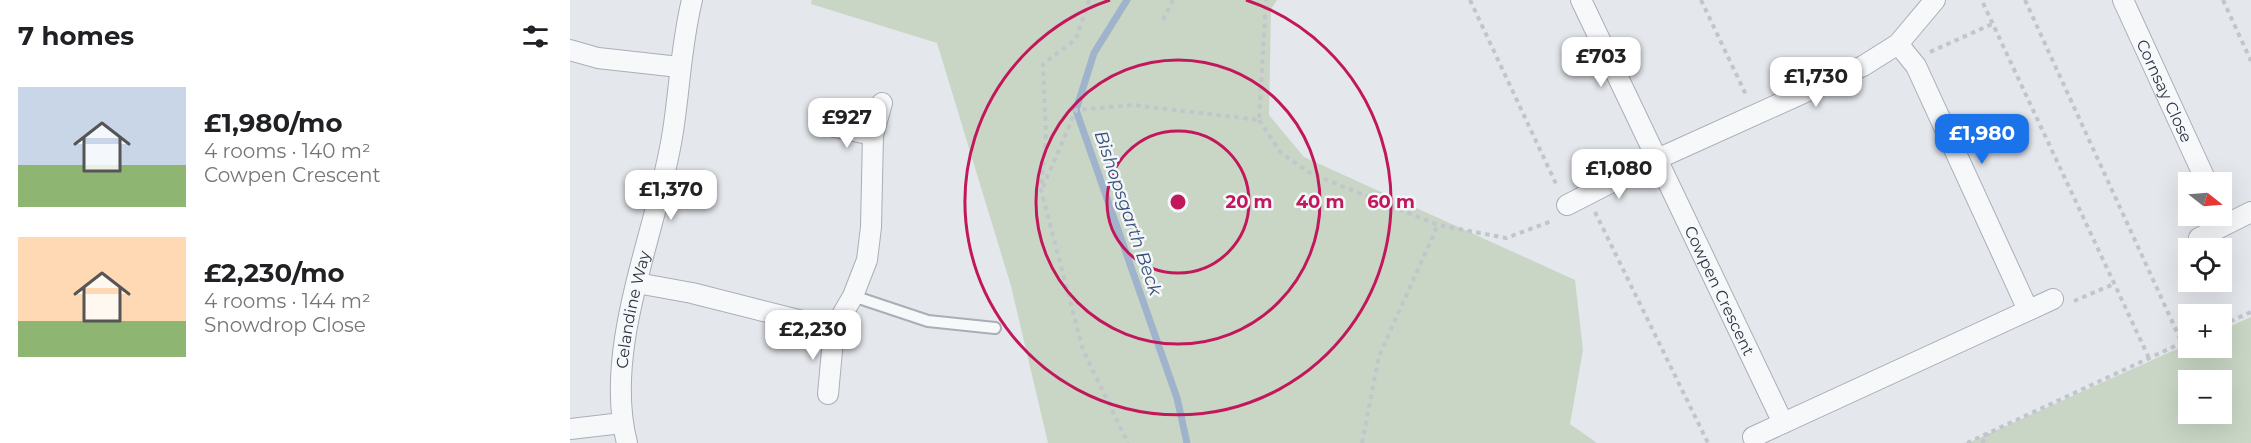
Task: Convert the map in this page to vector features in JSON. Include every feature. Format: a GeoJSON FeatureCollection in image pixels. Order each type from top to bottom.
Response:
{"type":"FeatureCollection","features":[{"type":"Feature","properties":{"kind":"street","name":"Celandine Way"},"geometry":{"type":"LineString","coordinates":[[627,443],[622,423],[626,341],[673,131],[679,67],[692,0]]}},
{"type":"Feature","properties":{"kind":"street","name":"Cowpen Crescent"},"geometry":{"type":"LineString","coordinates":[[1581,0],[1655,160],[1783,423]]}},
{"type":"Feature","properties":{"kind":"street"},"geometry":{"type":"LineString","coordinates":[[1566,205],[1655,160],[1863,66],[1898,44],[1935,0]]}},
{"type":"Feature","properties":{"kind":"street","name":"Cornsay Close"},"geometry":{"type":"LineString","coordinates":[[2123,0],[2201,172]]}},
{"type":"Feature","properties":{"kind":"street"},"geometry":{"type":"LineString","coordinates":[[1898,44],[1916,66],[2028,310]]}},
{"type":"Feature","properties":{"kind":"street"},"geometry":{"type":"LineString","coordinates":[[570,50],[598,57],[679,67]]}},
{"type":"Feature","properties":{"kind":"street"},"geometry":{"type":"LineString","coordinates":[[828,394],[834,329],[853,296],[867,260],[871,227],[873,135],[882,103]]}},
{"type":"Feature","properties":{"kind":"street"},"geometry":{"type":"LineString","coordinates":[[830,126],[873,135]]}},
{"type":"Feature","properties":{"kind":"street"},"geometry":{"type":"LineString","coordinates":[[2232,217],[2251,212]]}},
{"type":"Feature","properties":{"kind":"street"},"geometry":{"type":"LineString","coordinates":[[2199,238],[2215,226]]}},
{"type":"Feature","properties":{"kind":"street"},"geometry":{"type":"LineString","coordinates":[[637,284],[692,293],[834,329]]}},
{"type":"Feature","properties":{"kind":"street"},"geometry":{"type":"LineString","coordinates":[[1753,437],[2053,299]]}},
{"type":"Feature","properties":{"kind":"street"},"geometry":{"type":"LineString","coordinates":[[570,429],[622,423]]}},
{"type":"Feature","properties":{"kind":"lane"},"geometry":{"type":"LineString","coordinates":[[853,296],[928,321],[995,328]]}},
{"type":"Feature","properties":{"kind":"path"},"geometry":{"type":"LineString","coordinates":[[1089,0],[1076,39],[1043,64],[1046,133],[1041,190],[1083,350],[1128,443]]}},
{"type":"Feature","properties":{"kind":"path"},"geometry":{"type":"LineString","coordinates":[[1163,20],[1173,0]]}},
{"type":"Feature","properties":{"kind":"path"},"geometry":{"type":"LineString","coordinates":[[1266,0],[1259,120],[1281,153],[1312,174],[1438,225],[1506,238],[1569,214],[1470,0]]}},
{"type":"Feature","properties":{"kind":"path"},"geometry":{"type":"LineString","coordinates":[[1701,0],[1755,115]]}},
{"type":"Feature","properties":{"kind":"path"},"geometry":{"type":"LineString","coordinates":[[2025,0],[2178,334]]}},
{"type":"Feature","properties":{"kind":"path"},"geometry":{"type":"LineString","coordinates":[[2223,0],[2251,61]]}},
{"type":"Feature","properties":{"kind":"path"},"geometry":{"type":"LineString","coordinates":[[1983,3],[2149,358]]}},
{"type":"Feature","properties":{"kind":"path"},"geometry":{"type":"LineString","coordinates":[[1923,55],[1992,24]]}},
{"type":"Feature","properties":{"kind":"path"},"geometry":{"type":"LineString","coordinates":[[1041,190],[1076,110],[1133,105],[1259,120]]}},
{"type":"Feature","properties":{"kind":"path"},"geometry":{"type":"LineString","coordinates":[[1586,196],[1708,443]]}},
{"type":"Feature","properties":{"kind":"path"},"geometry":{"type":"LineString","coordinates":[[1362,443],[1379,356],[1438,225]]}},
{"type":"Feature","properties":{"kind":"path"},"geometry":{"type":"LineString","coordinates":[[2073,302],[2114,284]]}},
{"type":"Feature","properties":{"kind":"path"},"geometry":{"type":"LineString","coordinates":[[2232,321],[2251,312]]}},
{"type":"Feature","properties":{"kind":"path"},"geometry":{"type":"LineString","coordinates":[[1966,443],[2178,345]]}},
{"type":"Feature","properties":{"kind":"path"},"geometry":{"type":"LineString","coordinates":[[1982,443],[1988,433]]}},
{"type":"Feature","properties":{"kind":"green space"},"geometry":{"type":"Polygon","coordinates":[[[812,0],[1277,0],[1271,9],[1269,115],[1304,157],[1575,280],[1583,350],[1570,424],[1597,443],[1048,443],[1011,286],[937,43],[811,4],[812,0]]]}},
{"type":"Feature","properties":{"kind":"green space"},"geometry":{"type":"Polygon","coordinates":[[[2251,317],[2251,443],[1968,443],[2178,348],[2178,358],[2232,358],[2232,326],[2251,317]]]}},
{"type":"Feature","properties":{"kind":"waterway","name":"Bishopsgarth Beck"},"geometry":{"type":"LineString","coordinates":[[1127,0],[1094,53],[1076,110],[1177,398],[1187,443]]}}]}
